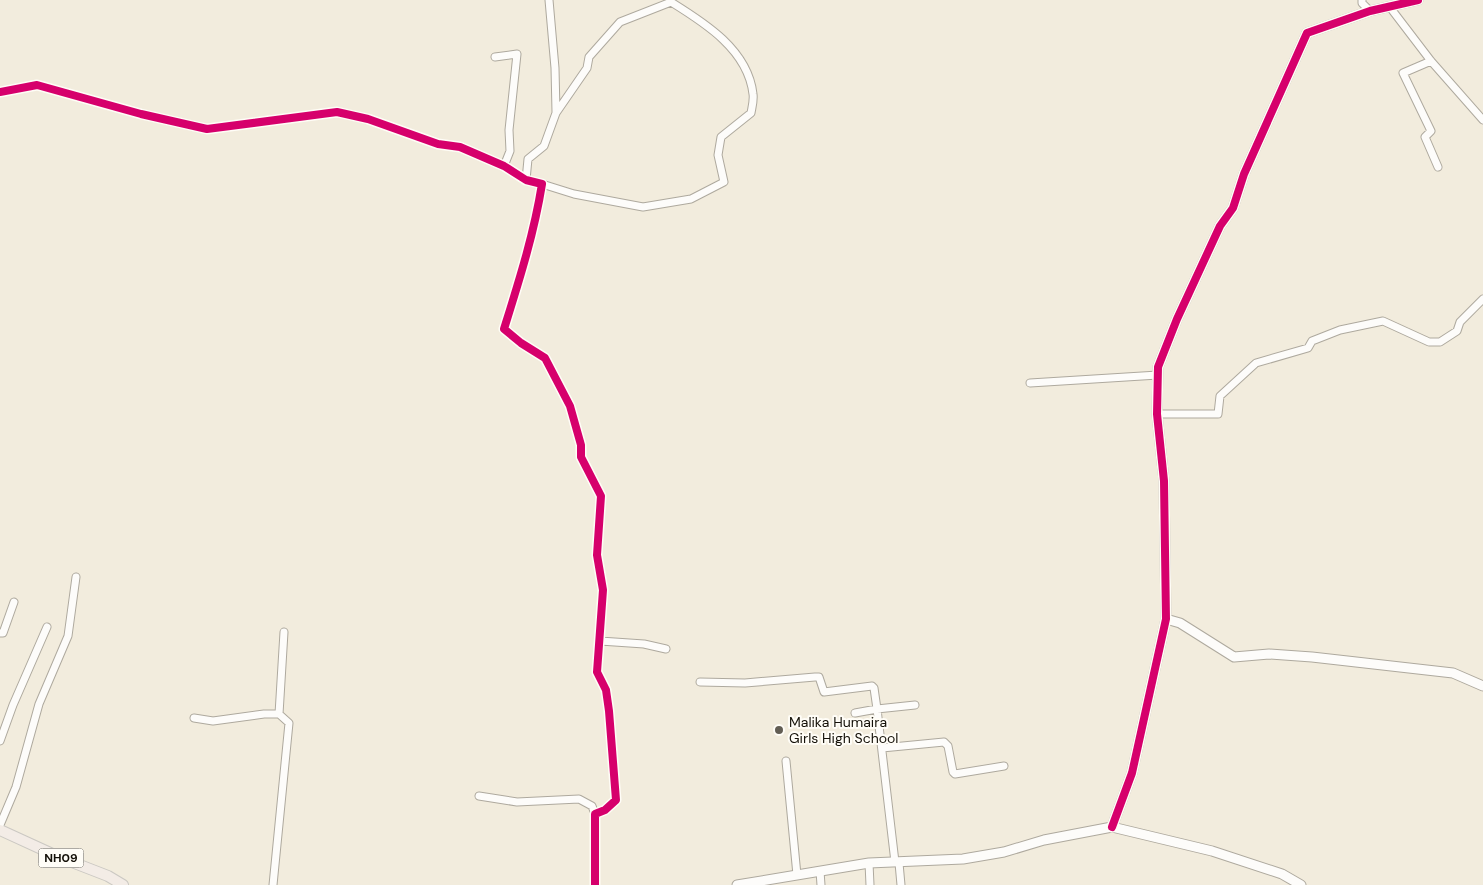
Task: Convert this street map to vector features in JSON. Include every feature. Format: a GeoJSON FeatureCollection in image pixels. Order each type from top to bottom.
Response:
{"type":"FeatureCollection","features":[{"type":"Feature","properties":{"kind":"main road","name":"NH09"},"geometry":{"type":"LineString","coordinates":[[0,830],[59,857],[108,876],[123,885]]}},
{"type":"Feature","properties":{"kind":"street"},"geometry":{"type":"LineString","coordinates":[[550,0],[556,113]]}},
{"type":"Feature","properties":{"kind":"street"},"geometry":{"type":"LineString","coordinates":[[1362,0],[1362,3],[1370,11]]}},
{"type":"Feature","properties":{"kind":"street"},"geometry":{"type":"LineString","coordinates":[[1112,827],[1132,773],[1166,620],[1164,481],[1157,414],[1158,366],[1177,319],[1220,226],[1233,208],[1244,174],[1307,33],[1370,11],[1418,0]]}},
{"type":"Feature","properties":{"kind":"street"},"geometry":{"type":"LineString","coordinates":[[0,92],[37,85],[141,114],[207,129],[337,112],[368,119],[438,144],[460,147],[504,166],[526,180],[574,194],[643,207],[691,199],[724,182],[718,155],[721,137],[751,114],[753,95],[749,75],[733,50],[708,25],[671,2],[620,22],[589,56],[587,68],[556,113],[544,146],[528,159],[526,180]]}},
{"type":"Feature","properties":{"kind":"street"},"geometry":{"type":"LineString","coordinates":[[1389,6],[1431,61],[1483,120]]}},
{"type":"Feature","properties":{"kind":"street"},"geometry":{"type":"LineString","coordinates":[[495,57],[517,54],[509,130],[510,151],[504,166]]}},
{"type":"Feature","properties":{"kind":"street"},"geometry":{"type":"LineString","coordinates":[[1431,61],[1403,73],[1432,131],[1425,137],[1438,167]]}},
{"type":"Feature","properties":{"kind":"street"},"geometry":{"type":"LineString","coordinates":[[542,184],[538,210],[504,329],[521,343],[545,358],[570,406],[581,445],[581,457],[601,496],[597,555],[603,590],[597,672],[606,690],[616,800],[605,810],[595,814]]}},
{"type":"Feature","properties":{"kind":"street"},"geometry":{"type":"LineString","coordinates":[[1157,414],[1218,414],[1220,396],[1256,363],[1308,348],[1312,341],[1340,330],[1383,321],[1429,342],[1440,342],[1457,331],[1460,322],[1483,299]]}},
{"type":"Feature","properties":{"kind":"street"},"geometry":{"type":"LineString","coordinates":[[1030,383],[1158,375]]}},
{"type":"Feature","properties":{"kind":"street"},"geometry":{"type":"LineString","coordinates":[[0,825],[16,787],[39,704],[68,636],[76,577]]}},
{"type":"Feature","properties":{"kind":"street"},"geometry":{"type":"LineString","coordinates":[[0,633],[3,633],[14,602]]}},
{"type":"Feature","properties":{"kind":"street"},"geometry":{"type":"LineString","coordinates":[[1166,620],[1180,623],[1234,657],[1269,654],[1312,657],[1453,673],[1483,686]]}},
{"type":"Feature","properties":{"kind":"street"},"geometry":{"type":"LineString","coordinates":[[0,741],[12,705],[47,627]]}},
{"type":"Feature","properties":{"kind":"street"},"geometry":{"type":"LineString","coordinates":[[279,714],[284,632]]}},
{"type":"Feature","properties":{"kind":"street"},"geometry":{"type":"LineString","coordinates":[[600,641],[644,644],[666,649]]}},
{"type":"Feature","properties":{"kind":"street"},"geometry":{"type":"LineString","coordinates":[[700,682],[745,683],[819,677],[824,692],[872,686],[874,688],[900,885]]}},
{"type":"Feature","properties":{"kind":"street"},"geometry":{"type":"LineString","coordinates":[[855,713],[916,705]]}},
{"type":"Feature","properties":{"kind":"street"},"geometry":{"type":"LineString","coordinates":[[194,718],[213,721],[264,714],[279,714],[289,723],[274,885]]}},
{"type":"Feature","properties":{"kind":"street"},"geometry":{"type":"LineString","coordinates":[[882,748],[944,742],[948,746],[955,774],[1004,766]]}},
{"type":"Feature","properties":{"kind":"street"},"geometry":{"type":"LineString","coordinates":[[786,761],[794,879]]}},
{"type":"Feature","properties":{"kind":"street"},"geometry":{"type":"LineString","coordinates":[[479,796],[516,802],[579,798],[592,806],[595,814],[595,885]]}},
{"type":"Feature","properties":{"kind":"street"},"geometry":{"type":"LineString","coordinates":[[737,885],[794,879],[820,871],[869,863],[963,859],[1004,852],[1044,840],[1112,827],[1212,851],[1282,874],[1301,885]]}},
{"type":"Feature","properties":{"kind":"street"},"geometry":{"type":"LineString","coordinates":[[869,863],[870,885]]}},
{"type":"Feature","properties":{"kind":"street"},"geometry":{"type":"LineString","coordinates":[[820,871],[821,885]]}},
{"type":"Feature","properties":{"kind":"cycle path"},"geometry":{"type":"LineString","coordinates":[[1112,827],[1132,773],[1166,619],[1164,481],[1157,414],[1158,367],[1177,319],[1220,226],[1233,208],[1244,174],[1307,33],[1370,11],[1418,0]]}},
{"type":"Feature","properties":{"kind":"cycle path"},"geometry":{"type":"LineString","coordinates":[[0,92],[37,85],[141,114],[207,129],[337,112],[368,119],[438,144],[460,147],[504,166],[526,180],[542,184],[521,275],[504,329],[521,343],[545,358],[570,406],[581,445],[581,457],[601,496],[597,555],[603,590],[597,672],[606,690],[616,800],[605,810],[595,814],[595,885]]}},
{"type":"Feature","properties":{"kind":"place","name":"Malika Humaira Girls High School"},"geometry":{"type":"Point","coordinates":[779,730]}}]}
